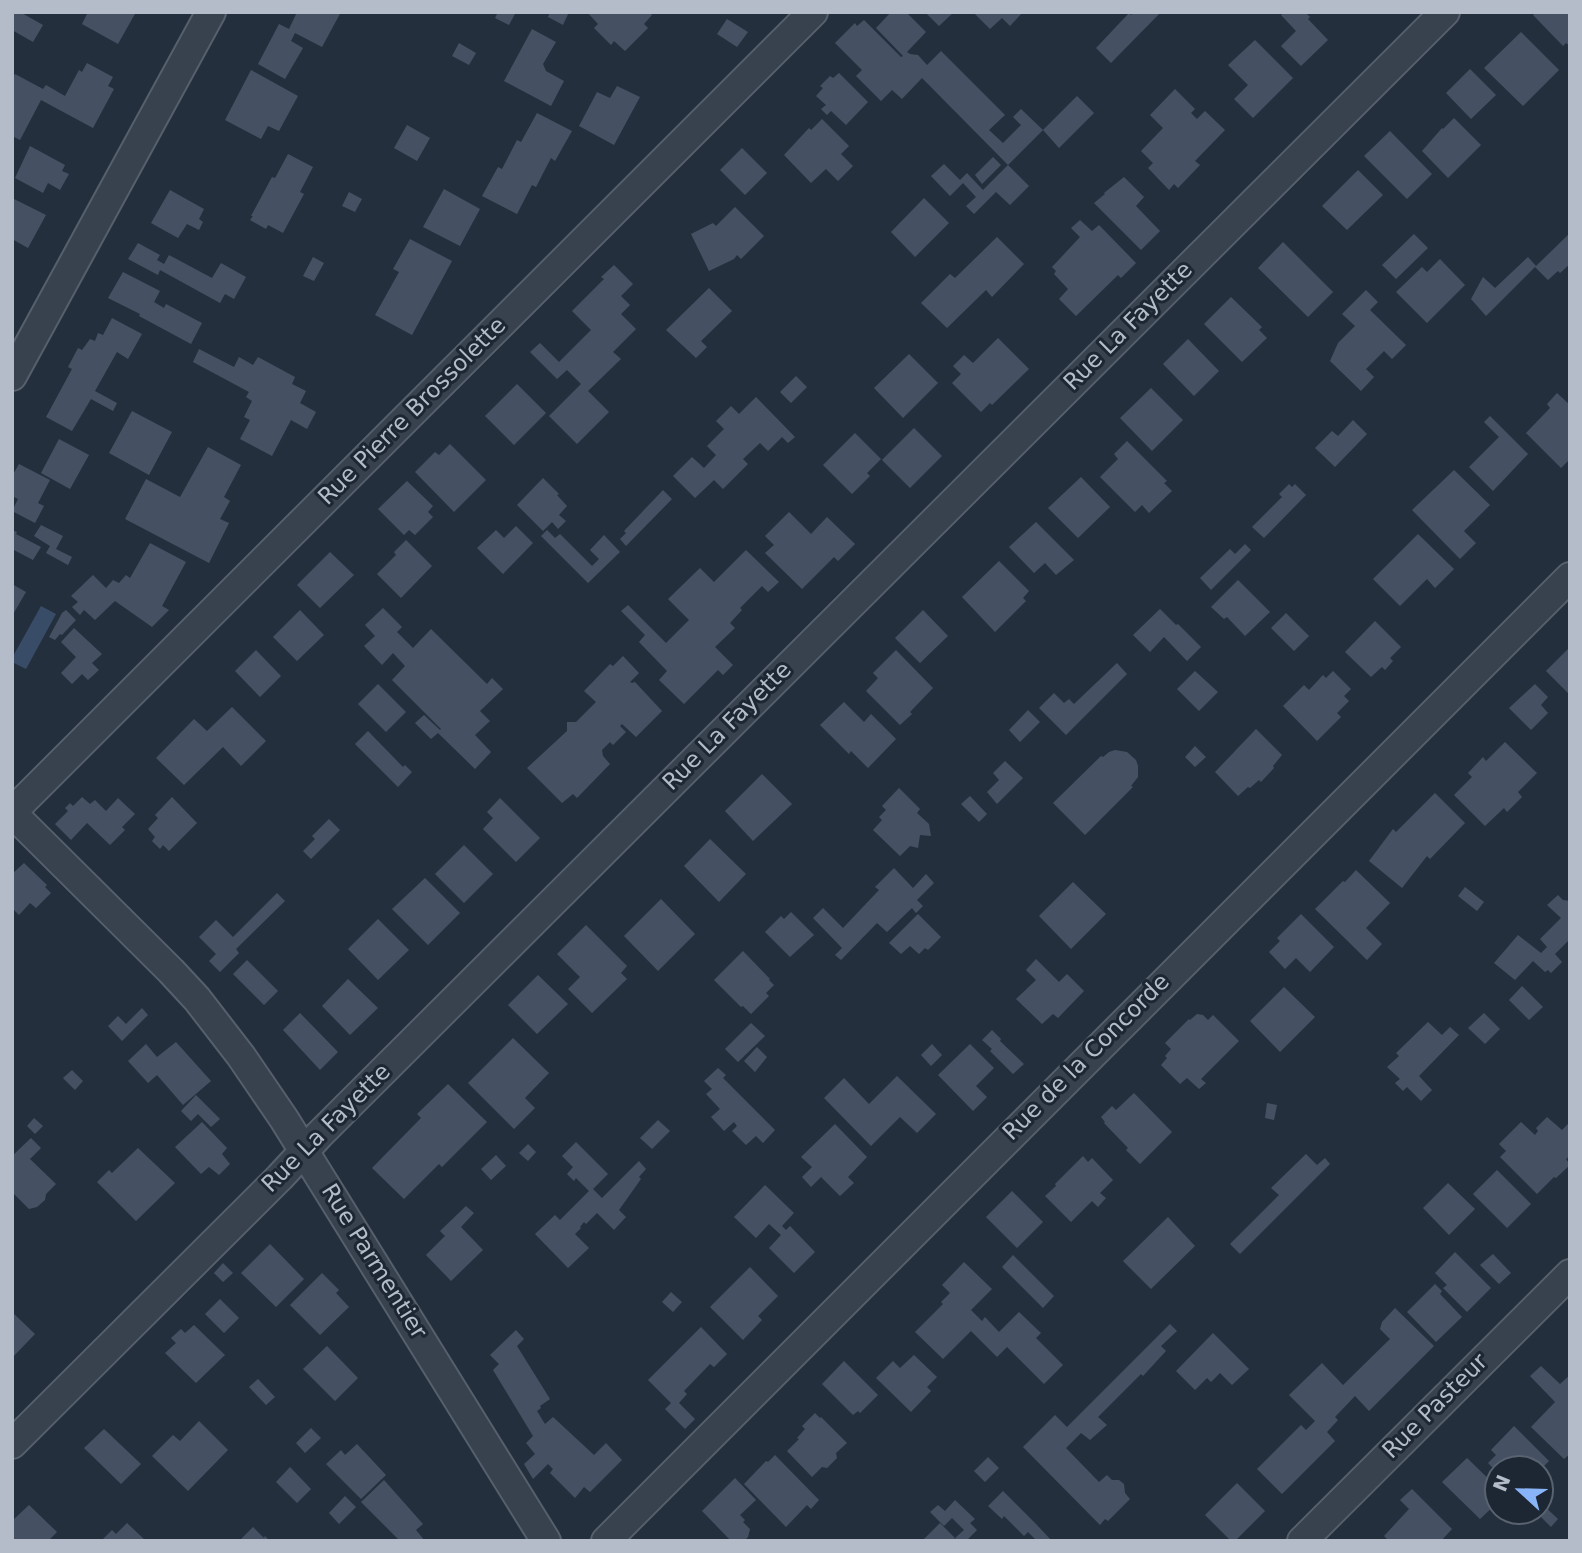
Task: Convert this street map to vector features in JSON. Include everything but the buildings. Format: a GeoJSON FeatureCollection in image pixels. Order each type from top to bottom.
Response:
{"type":"FeatureCollection","features":[{"type":"Feature","properties":{"kind":"street"},"geometry":{"type":"LineString","coordinates":[[12,376],[211,12]]}},
{"type":"Feature","properties":{"kind":"street","name":"Rue Pierre Brossolette"},"geometry":{"type":"LineString","coordinates":[[12,812],[813,12]]}},
{"type":"Feature","properties":{"kind":"street","name":"Rue La Fayette"},"geometry":{"type":"LineString","coordinates":[[12,1444],[1445,12]]}},
{"type":"Feature","properties":{"kind":"street","name":"Rue de la Concorde"},"geometry":{"type":"LineString","coordinates":[[606,1541],[1570,576]]}},
{"type":"Feature","properties":{"kind":"street","name":"Rue Parmentier"},"geometry":{"type":"LineString","coordinates":[[12,812],[171,971],[197,999],[241,1056],[284,1119],[546,1541]]}},
{"type":"Feature","properties":{"kind":"street","name":"Rue Pasteur"},"geometry":{"type":"LineString","coordinates":[[1302,1541],[1570,1274]]}},
{"type":"Feature","properties":{"kind":"water"},"geometry":{"type":"Polygon","coordinates":[[[41,606],[56,614],[26,669],[12,662],[12,658],[41,606]]]}}]}
